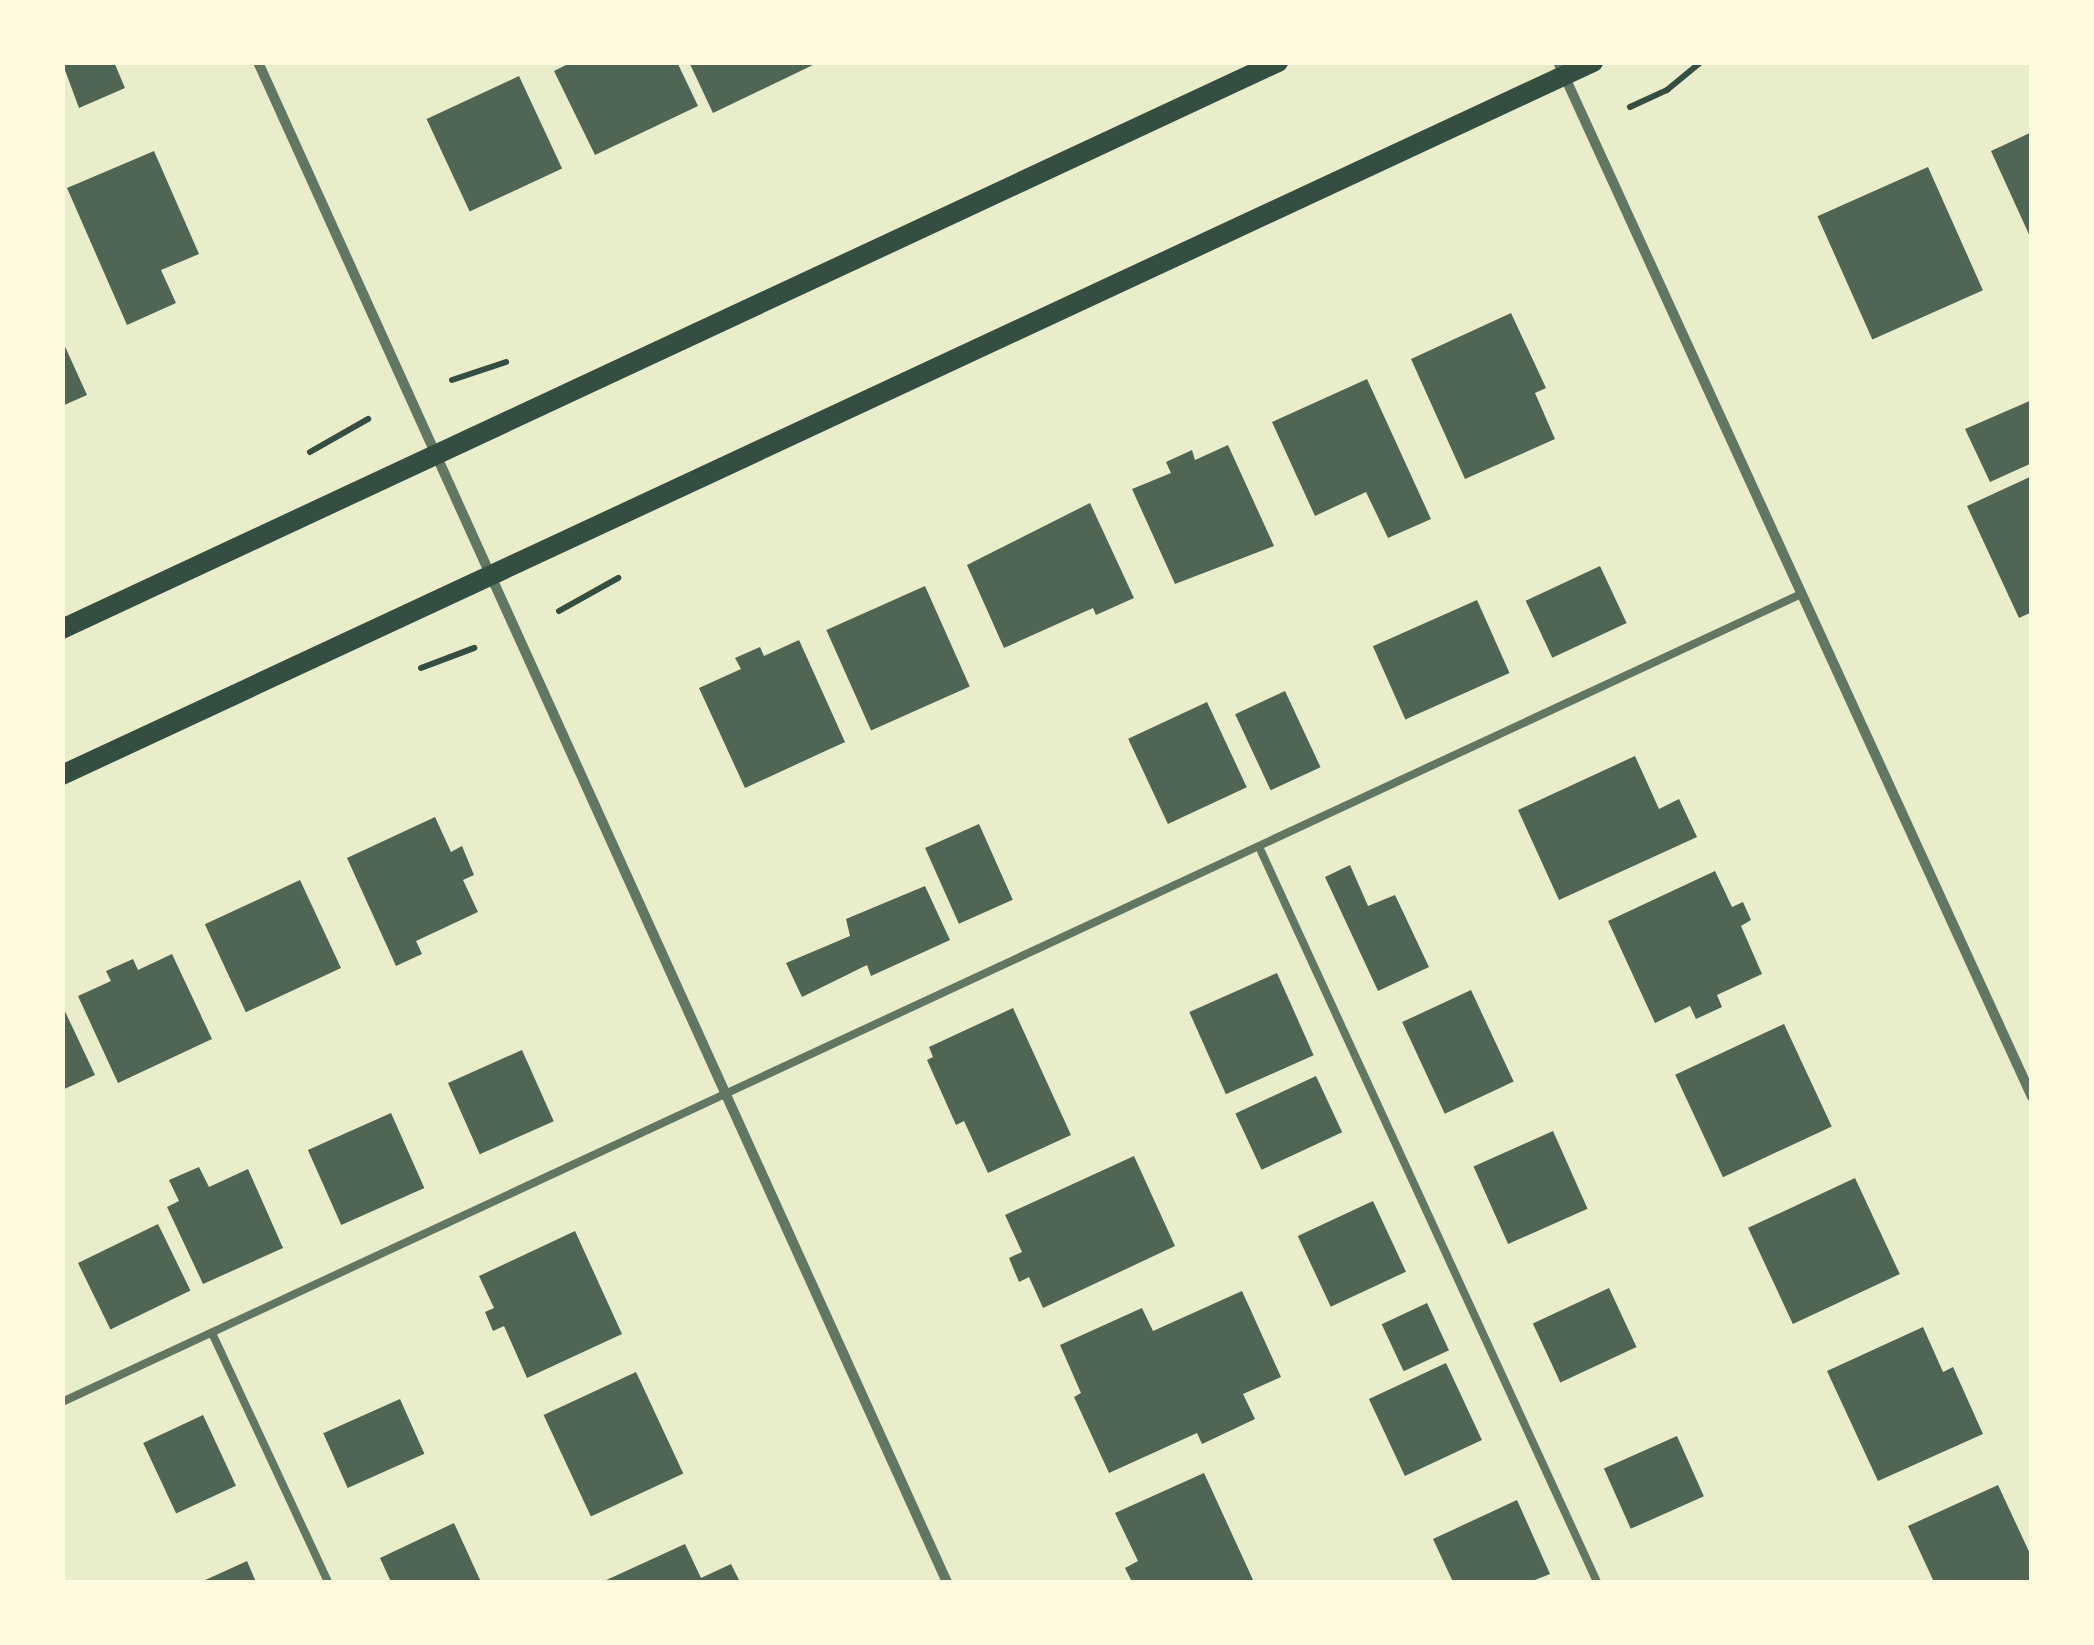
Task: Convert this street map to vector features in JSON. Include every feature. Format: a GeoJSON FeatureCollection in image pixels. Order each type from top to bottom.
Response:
{"type":"FeatureCollection","features":[{"type":"Feature","properties":{"kind":"main road"},"geometry":{"type":"LineString","coordinates":[[62,629],[1278,62]]}},
{"type":"Feature","properties":{"kind":"main road"},"geometry":{"type":"LineString","coordinates":[[62,775],[1561,69],[1594,62]]}},
{"type":"Feature","properties":{"kind":"street"},"geometry":{"type":"LineString","coordinates":[[258,62],[486,577],[946,1582]]}},
{"type":"Feature","properties":{"kind":"street"},"geometry":{"type":"LineString","coordinates":[[1561,69],[2032,1097]]}},
{"type":"Feature","properties":{"kind":"lane"},"geometry":{"type":"LineString","coordinates":[[62,1402],[1260,851],[1802,594]]}},
{"type":"Feature","properties":{"kind":"lane"},"geometry":{"type":"LineString","coordinates":[[1260,851],[1597,1582]]}},
{"type":"Feature","properties":{"kind":"lane"},"geometry":{"type":"LineString","coordinates":[[212,1333],[328,1582]]}},
{"type":"Feature","properties":{"kind":"path"},"geometry":{"type":"LineString","coordinates":[[1667,90],[1700,62]]}},
{"type":"Feature","properties":{"kind":"building"},"geometry":{"type":"Polygon","coordinates":[[[62,62],[114,62],[125,88],[79,108],[62,62]]]}},
{"type":"Feature","properties":{"kind":"building"},"geometry":{"type":"Polygon","coordinates":[[[572,62],[677,62],[698,106],[595,155],[554,71],[572,62]]]}},
{"type":"Feature","properties":{"kind":"building"},"geometry":{"type":"Polygon","coordinates":[[[689,62],[812,62],[813,65],[713,113],[689,62]]]}},
{"type":"Feature","properties":{"kind":"building"},"geometry":{"type":"Polygon","coordinates":[[[519,76],[562,168],[470,212],[427,119],[519,76]]]}},
{"type":"Feature","properties":{"kind":"building"},"geometry":{"type":"Polygon","coordinates":[[[2032,132],[2032,241],[1991,151],[2032,132]]]}},
{"type":"Feature","properties":{"kind":"building"},"geometry":{"type":"Polygon","coordinates":[[[154,151],[199,254],[161,270],[176,303],[127,325],[67,188],[154,151]]]}},
{"type":"Feature","properties":{"kind":"building"},"geometry":{"type":"Polygon","coordinates":[[[1928,167],[1983,290],[1872,340],[1817,216],[1928,167]]]}},
{"type":"Feature","properties":{"kind":"building"},"geometry":{"type":"Polygon","coordinates":[[[1511,313],[1546,388],[1535,393],[1555,439],[1465,479],[1411,359],[1511,313]]]}},
{"type":"Feature","properties":{"kind":"building"},"geometry":{"type":"Polygon","coordinates":[[[62,340],[87,395],[62,406],[62,340]]]}},
{"type":"Feature","properties":{"kind":"building"},"geometry":{"type":"Polygon","coordinates":[[[1367,379],[1431,519],[1388,538],[1366,492],[1315,516],[1272,422],[1367,379]]]}},
{"type":"Feature","properties":{"kind":"building"},"geometry":{"type":"Polygon","coordinates":[[[2032,400],[2032,463],[1990,482],[1965,429],[2032,400]]]}},
{"type":"Feature","properties":{"kind":"building"},"geometry":{"type":"Polygon","coordinates":[[[1228,445],[1274,546],[1175,584],[1132,489],[1171,473],[1166,462],[1192,450],[1195,460],[1228,445]]]}},
{"type":"Feature","properties":{"kind":"building"},"geometry":{"type":"Polygon","coordinates":[[[2032,476],[2032,612],[2019,618],[1967,506],[2032,476]]]}},
{"type":"Feature","properties":{"kind":"building"},"geometry":{"type":"Polygon","coordinates":[[[1090,503],[1134,598],[1096,615],[1093,608],[1004,648],[967,565],[1090,503]]]}},
{"type":"Feature","properties":{"kind":"building"},"geometry":{"type":"Polygon","coordinates":[[[1600,566],[1627,623],[1552,658],[1526,601],[1600,566]]]}},
{"type":"Feature","properties":{"kind":"building"},"geometry":{"type":"Polygon","coordinates":[[[925,586],[970,686],[871,730],[826,630],[925,586]]]}},
{"type":"Feature","properties":{"kind":"building"},"geometry":{"type":"Polygon","coordinates":[[[1477,600],[1510,673],[1405,719],[1373,646],[1477,600]]]}},
{"type":"Feature","properties":{"kind":"building"},"geometry":{"type":"Polygon","coordinates":[[[799,640],[845,742],[745,788],[699,688],[741,669],[735,658],[760,647],[764,656],[799,640]]]}},
{"type":"Feature","properties":{"kind":"building"},"geometry":{"type":"Polygon","coordinates":[[[1285,691],[1320,767],[1271,790],[1235,714],[1285,691]]]}},
{"type":"Feature","properties":{"kind":"building"},"geometry":{"type":"Polygon","coordinates":[[[1207,702],[1247,787],[1168,824],[1128,739],[1207,702]]]}},
{"type":"Feature","properties":{"kind":"building"},"geometry":{"type":"Polygon","coordinates":[[[1635,756],[1659,809],[1679,799],[1697,837],[1559,900],[1518,810],[1635,756]]]}},
{"type":"Feature","properties":{"kind":"building"},"geometry":{"type":"Polygon","coordinates":[[[435,817],[451,852],[462,846],[474,875],[463,880],[478,912],[416,941],[422,954],[396,966],[347,858],[435,817]]]}},
{"type":"Feature","properties":{"kind":"building"},"geometry":{"type":"Polygon","coordinates":[[[979,824],[1013,900],[959,924],[925,848],[979,824]]]}},
{"type":"Feature","properties":{"kind":"building"},"geometry":{"type":"Polygon","coordinates":[[[1350,865],[1368,906],[1395,895],[1429,967],[1378,991],[1325,877],[1350,865]]]}},
{"type":"Feature","properties":{"kind":"building"},"geometry":{"type":"Polygon","coordinates":[[[1715,871],[1732,907],[1743,902],[1751,920],[1741,926],[1762,974],[1717,995],[1722,1007],[1696,1019],[1690,1006],[1655,1023],[1608,921],[1715,871]]]}},
{"type":"Feature","properties":{"kind":"building"},"geometry":{"type":"Polygon","coordinates":[[[300,880],[341,968],[246,1012],[205,924],[300,880]]]}},
{"type":"Feature","properties":{"kind":"building"},"geometry":{"type":"Polygon","coordinates":[[[925,886],[950,940],[871,976],[867,965],[802,997],[786,963],[850,936],[846,919],[925,886]]]}},
{"type":"Feature","properties":{"kind":"building"},"geometry":{"type":"Polygon","coordinates":[[[172,954],[212,1039],[118,1083],[78,996],[111,981],[106,971],[133,959],[138,970],[172,954]]]}},
{"type":"Feature","properties":{"kind":"building"},"geometry":{"type":"Polygon","coordinates":[[[1277,973],[1314,1055],[1226,1094],[1189,1012],[1277,973]]]}},
{"type":"Feature","properties":{"kind":"building"},"geometry":{"type":"Polygon","coordinates":[[[1471,990],[1514,1082],[1445,1114],[1402,1022],[1471,990]]]}},
{"type":"Feature","properties":{"kind":"building"},"geometry":{"type":"Polygon","coordinates":[[[62,1005],[95,1075],[62,1090],[62,1005]]]}},
{"type":"Feature","properties":{"kind":"building"},"geometry":{"type":"Polygon","coordinates":[[[1013,1008],[1071,1135],[988,1173],[964,1121],[956,1125],[927,1060],[933,1057],[929,1047],[1013,1008]]]}},
{"type":"Feature","properties":{"kind":"building"},"geometry":{"type":"Polygon","coordinates":[[[1784,1024],[1832,1126],[1723,1177],[1675,1075],[1784,1024]]]}},
{"type":"Feature","properties":{"kind":"building"},"geometry":{"type":"Polygon","coordinates":[[[522,1050],[554,1121],[480,1154],[448,1083],[522,1050]]]}},
{"type":"Feature","properties":{"kind":"building"},"geometry":{"type":"Polygon","coordinates":[[[1316,1076],[1342,1132],[1262,1170],[1235,1114],[1316,1076]]]}},
{"type":"Feature","properties":{"kind":"building"},"geometry":{"type":"Polygon","coordinates":[[[391,1113],[424,1188],[341,1225],[308,1150],[391,1113]]]}},
{"type":"Feature","properties":{"kind":"building"},"geometry":{"type":"Polygon","coordinates":[[[1553,1131],[1588,1209],[1508,1244],[1474,1166],[1553,1131]]]}},
{"type":"Feature","properties":{"kind":"building"},"geometry":{"type":"Polygon","coordinates":[[[1134,1156],[1175,1246],[1043,1308],[1029,1277],[1019,1282],[1009,1258],[1022,1252],[1005,1215],[1134,1156]]]}},
{"type":"Feature","properties":{"kind":"building"},"geometry":{"type":"Polygon","coordinates":[[[199,1167],[209,1187],[248,1169],[283,1248],[203,1284],[167,1207],[179,1201],[169,1180],[199,1167]]]}},
{"type":"Feature","properties":{"kind":"building"},"geometry":{"type":"Polygon","coordinates":[[[1855,1178],[1900,1274],[1793,1324],[1748,1228],[1855,1178]]]}},
{"type":"Feature","properties":{"kind":"building"},"geometry":{"type":"Polygon","coordinates":[[[1373,1201],[1406,1272],[1331,1307],[1298,1236],[1373,1201]]]}},
{"type":"Feature","properties":{"kind":"building"},"geometry":{"type":"Polygon","coordinates":[[[158,1224],[190,1291],[110,1330],[78,1263],[158,1224]]]}},
{"type":"Feature","properties":{"kind":"building"},"geometry":{"type":"Polygon","coordinates":[[[575,1231],[622,1334],[527,1378],[504,1326],[493,1331],[485,1312],[494,1308],[479,1276],[575,1231]]]}},
{"type":"Feature","properties":{"kind":"building"},"geometry":{"type":"Polygon","coordinates":[[[1609,1288],[1636,1347],[1560,1382],[1533,1323],[1609,1288]]]}},
{"type":"Feature","properties":{"kind":"building"},"geometry":{"type":"Polygon","coordinates":[[[1242,1291],[1281,1377],[1243,1394],[1255,1419],[1202,1444],[1197,1433],[1109,1473],[1074,1397],[1081,1393],[1060,1345],[1142,1308],[1153,1331],[1242,1291]]]}},
{"type":"Feature","properties":{"kind":"building"},"geometry":{"type":"Polygon","coordinates":[[[1427,1303],[1449,1350],[1404,1371],[1382,1324],[1427,1303]]]}},
{"type":"Feature","properties":{"kind":"building"},"geometry":{"type":"Polygon","coordinates":[[[1923,1327],[1943,1372],[1953,1367],[1983,1434],[1878,1481],[1827,1371],[1923,1327]]]}},
{"type":"Feature","properties":{"kind":"building"},"geometry":{"type":"Polygon","coordinates":[[[1446,1363],[1482,1440],[1405,1476],[1369,1399],[1446,1363]]]}},
{"type":"Feature","properties":{"kind":"building"},"geometry":{"type":"Polygon","coordinates":[[[636,1372],[683,1474],[591,1517],[544,1415],[636,1372]]]}},
{"type":"Feature","properties":{"kind":"building"},"geometry":{"type":"Polygon","coordinates":[[[400,1399],[424,1454],[348,1488],[323,1433],[400,1399]]]}},
{"type":"Feature","properties":{"kind":"building"},"geometry":{"type":"Polygon","coordinates":[[[203,1415],[236,1486],[176,1514],[143,1443],[203,1415]]]}},
{"type":"Feature","properties":{"kind":"building"},"geometry":{"type":"Polygon","coordinates":[[[1677,1436],[1704,1496],[1631,1529],[1604,1469],[1677,1436]]]}},
{"type":"Feature","properties":{"kind":"building"},"geometry":{"type":"Polygon","coordinates":[[[1204,1473],[1254,1582],[1132,1582],[1125,1568],[1138,1561],[1115,1513],[1204,1473]]]}},
{"type":"Feature","properties":{"kind":"building"},"geometry":{"type":"Polygon","coordinates":[[[1998,1485],[2032,1558],[2032,1582],[1934,1582],[1908,1526],[1998,1485]]]}},
{"type":"Feature","properties":{"kind":"building"},"geometry":{"type":"Polygon","coordinates":[[[1517,1500],[1550,1574],[1530,1582],[1453,1582],[1433,1539],[1517,1500]]]}},
{"type":"Feature","properties":{"kind":"building"},"geometry":{"type":"Polygon","coordinates":[[[454,1523],[481,1582],[391,1582],[380,1558],[454,1523]]]}},
{"type":"Feature","properties":{"kind":"building"},"geometry":{"type":"Polygon","coordinates":[[[685,1544],[701,1578],[731,1564],[740,1582],[602,1582],[685,1544]]]}},
{"type":"Feature","properties":{"kind":"building"},"geometry":{"type":"Polygon","coordinates":[[[247,1561],[256,1582],[201,1582],[247,1561]]]}}]}
